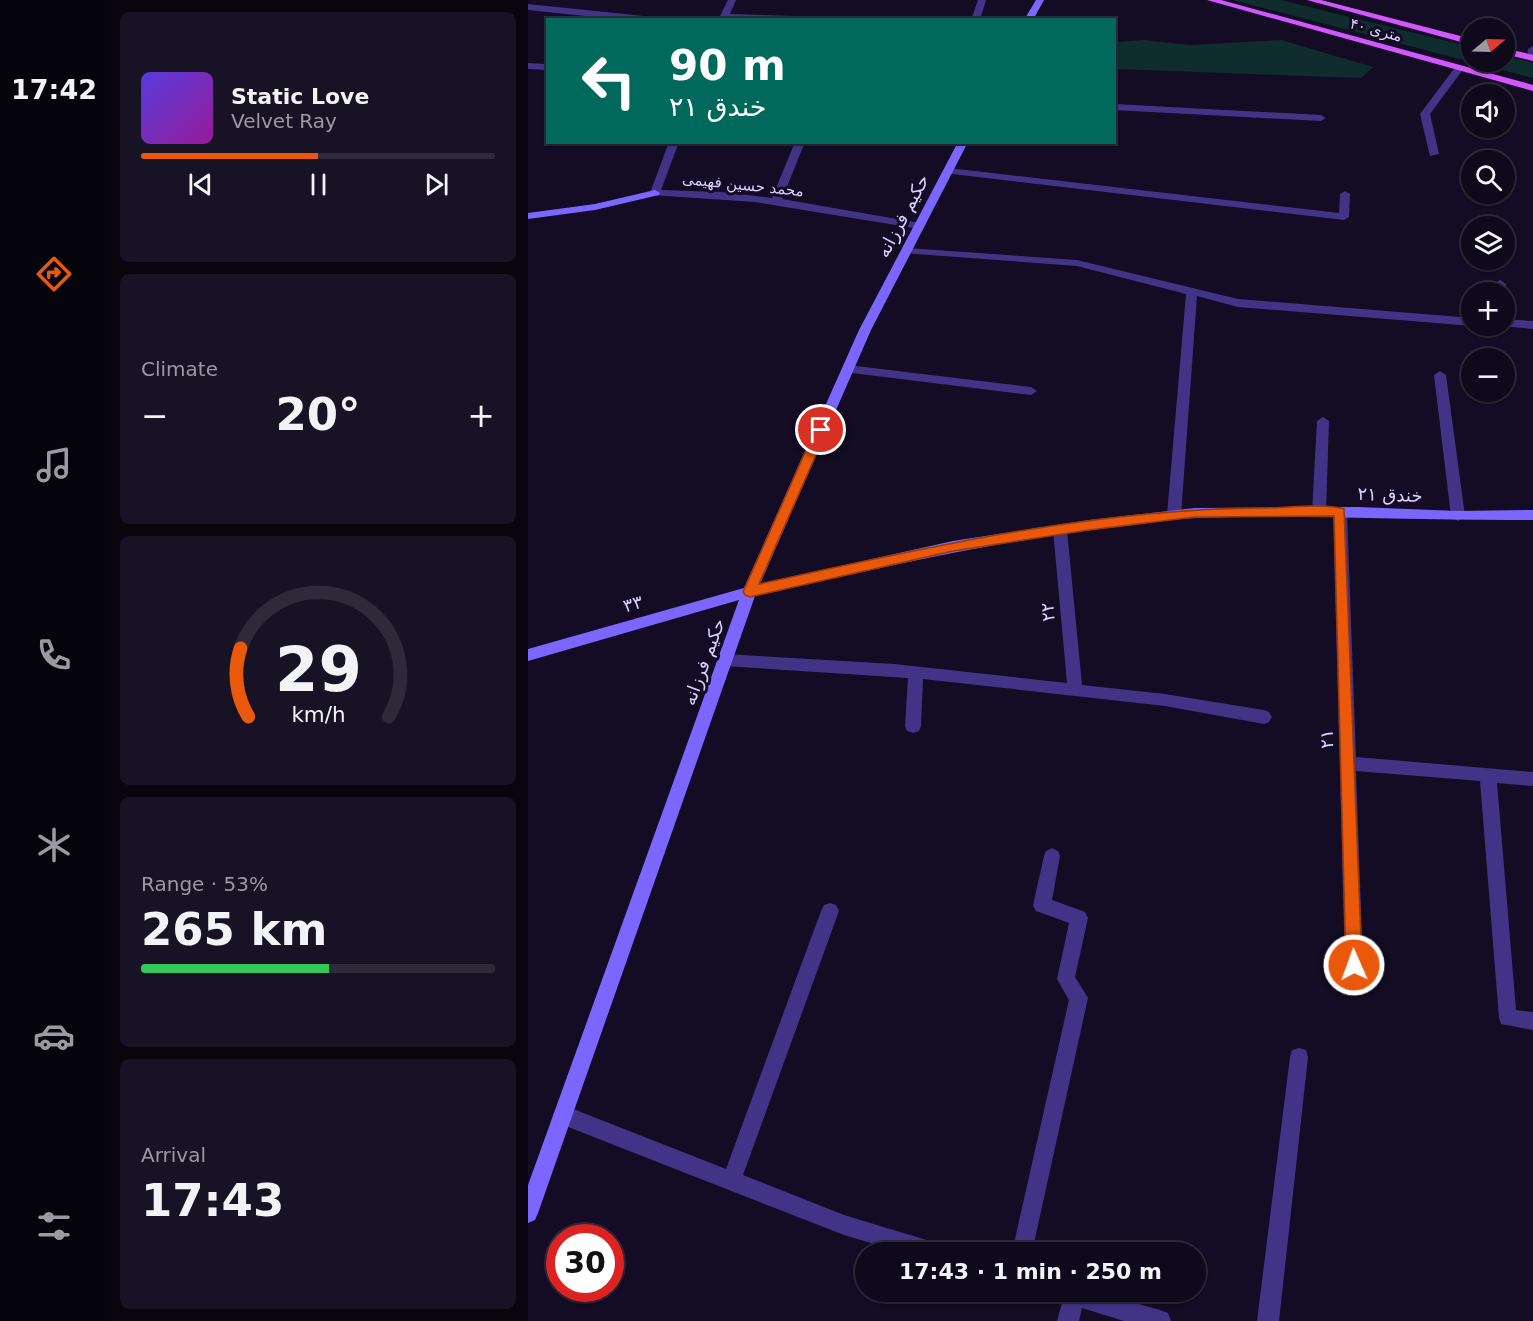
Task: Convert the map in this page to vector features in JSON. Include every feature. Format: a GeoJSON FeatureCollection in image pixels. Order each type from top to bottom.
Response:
{"type":"FeatureCollection","features":[{"type":"Feature","properties":{"kind":"main road"},"geometry":{"type":"LineString","coordinates":[[1029,18],[1040,0]]}},
{"type":"Feature","properties":{"kind":"main road","name":"۴۰ متری"},"geometry":{"type":"LineString","coordinates":[[1211,0],[1533,88]]}},
{"type":"Feature","properties":{"kind":"main road","name":"۴۰ متری"},"geometry":{"type":"LineString","coordinates":[[1311,0],[1461,39]]}},
{"type":"Feature","properties":{"kind":"main road"},"geometry":{"type":"LineString","coordinates":[[1515,53],[1532,55]]}},
{"type":"Feature","properties":{"kind":"main road","name":"حکیم فرزانه"},"geometry":{"type":"LineString","coordinates":[[528,1213],[750,592],[865,330],[962,144]]}},
{"type":"Feature","properties":{"kind":"main road","name":"محمد حسین فهیمی"},"geometry":{"type":"LineString","coordinates":[[528,216],[595,207],[655,193]]}},
{"type":"Feature","properties":{"kind":"main road","name":"۲۱ خندق"},"geometry":{"type":"LineString","coordinates":[[750,592],[953,546],[1174,515],[1319,512],[1458,516],[1533,515]]}},
{"type":"Feature","properties":{"kind":"main road","name":"۳۳"},"geometry":{"type":"LineString","coordinates":[[528,655],[750,592]]}},
{"type":"Feature","properties":{"kind":"street"},"geometry":{"type":"LineString","coordinates":[[545,9],[553,0]]}},
{"type":"Feature","properties":{"kind":"street"},"geometry":{"type":"LineString","coordinates":[[723,18],[732,0]]}},
{"type":"Feature","properties":{"kind":"street"},"geometry":{"type":"LineString","coordinates":[[976,18],[982,0]]}},
{"type":"Feature","properties":{"kind":"street"},"geometry":{"type":"LineString","coordinates":[[528,7],[633,18]]}},
{"type":"Feature","properties":{"kind":"street"},"geometry":{"type":"LineString","coordinates":[[528,66],[546,67]]}},
{"type":"Feature","properties":{"kind":"street"},"geometry":{"type":"LineString","coordinates":[[1434,154],[1425,114],[1459,68]]}},
{"type":"Feature","properties":{"kind":"street"},"geometry":{"type":"LineString","coordinates":[[1116,107],[1321,118]]}},
{"type":"Feature","properties":{"kind":"street"},"geometry":{"type":"LineString","coordinates":[[655,193],[673,144]]}},
{"type":"Feature","properties":{"kind":"street"},"geometry":{"type":"LineString","coordinates":[[775,202],[799,144]]}},
{"type":"Feature","properties":{"kind":"street"},"geometry":{"type":"LineString","coordinates":[[948,171],[1344,217],[1345,194]]}},
{"type":"Feature","properties":{"kind":"street","name":"محمد حسین فهیمی"},"geometry":{"type":"LineString","coordinates":[[655,193],[693,193],[775,202],[920,226]]}},
{"type":"Feature","properties":{"kind":"street"},"geometry":{"type":"LineString","coordinates":[[907,251],[1077,263],[1238,303],[1461,321]]}},
{"type":"Feature","properties":{"kind":"street"},"geometry":{"type":"LineString","coordinates":[[1174,515],[1192,292]]}},
{"type":"Feature","properties":{"kind":"street"},"geometry":{"type":"LineString","coordinates":[[1515,324],[1533,325]]}},
{"type":"Feature","properties":{"kind":"street"},"geometry":{"type":"LineString","coordinates":[[848,369],[1031,391]]}},
{"type":"Feature","properties":{"kind":"street"},"geometry":{"type":"LineString","coordinates":[[1440,375],[1458,516]]}},
{"type":"Feature","properties":{"kind":"street"},"geometry":{"type":"LineString","coordinates":[[1319,512],[1323,421]]}},
{"type":"Feature","properties":{"kind":"street","name":"۲۱"},"geometry":{"type":"LineString","coordinates":[[1340,512],[1354,965]]}},
{"type":"Feature","properties":{"kind":"street","name":"۲۲"},"geometry":{"type":"LineString","coordinates":[[1060,530],[1075,691]]}},
{"type":"Feature","properties":{"kind":"street"},"geometry":{"type":"LineString","coordinates":[[725,660],[916,672],[1165,700],[1264,717]]}},
{"type":"Feature","properties":{"kind":"street"},"geometry":{"type":"LineString","coordinates":[[913,726],[916,672]]}},
{"type":"Feature","properties":{"kind":"street"},"geometry":{"type":"LineString","coordinates":[[1348,763],[1533,780]]}},
{"type":"Feature","properties":{"kind":"street"},"geometry":{"type":"LineString","coordinates":[[1488,776],[1508,1018],[1533,1021]]}},
{"type":"Feature","properties":{"kind":"street"},"geometry":{"type":"LineString","coordinates":[[1024,1242],[1078,998],[1066,979],[1078,918],[1042,905],[1052,856]]}},
{"type":"Feature","properties":{"kind":"street"},"geometry":{"type":"LineString","coordinates":[[730,1181],[830,911]]}},
{"type":"Feature","properties":{"kind":"street"},"geometry":{"type":"LineString","coordinates":[[1268,1321],[1299,1057]]}},
{"type":"Feature","properties":{"kind":"street"},"geometry":{"type":"LineString","coordinates":[[563,1115],[844,1225],[900,1242]]}},
{"type":"Feature","properties":{"kind":"street"},"geometry":{"type":"LineString","coordinates":[[1068,1321],[1069,1302]]}},
{"type":"Feature","properties":{"kind":"street"},"geometry":{"type":"LineString","coordinates":[[1098,1302],[1160,1321]]}},
{"type":"Feature","properties":{"kind":"green space"},"geometry":{"type":"Polygon","coordinates":[[[1233,0],[1281,0],[1461,45],[1461,59],[1233,0]]]}},
{"type":"Feature","properties":{"kind":"green space"},"geometry":{"type":"Polygon","coordinates":[[[1144,40],[1190,45],[1281,40],[1373,67],[1361,78],[1116,69],[1116,42],[1144,40]]]}},
{"type":"Feature","properties":{"kind":"green space"},"geometry":{"type":"Polygon","coordinates":[[[1515,58],[1533,63],[1533,78],[1510,72],[1515,72],[1515,58]]]}},
{"type":"Feature","properties":{"kind":"route"},"geometry":{"type":"LineString","coordinates":[[821,430],[750,592],[953,546],[1089,525],[1195,513],[1340,512],[1354,965]]}}]}
